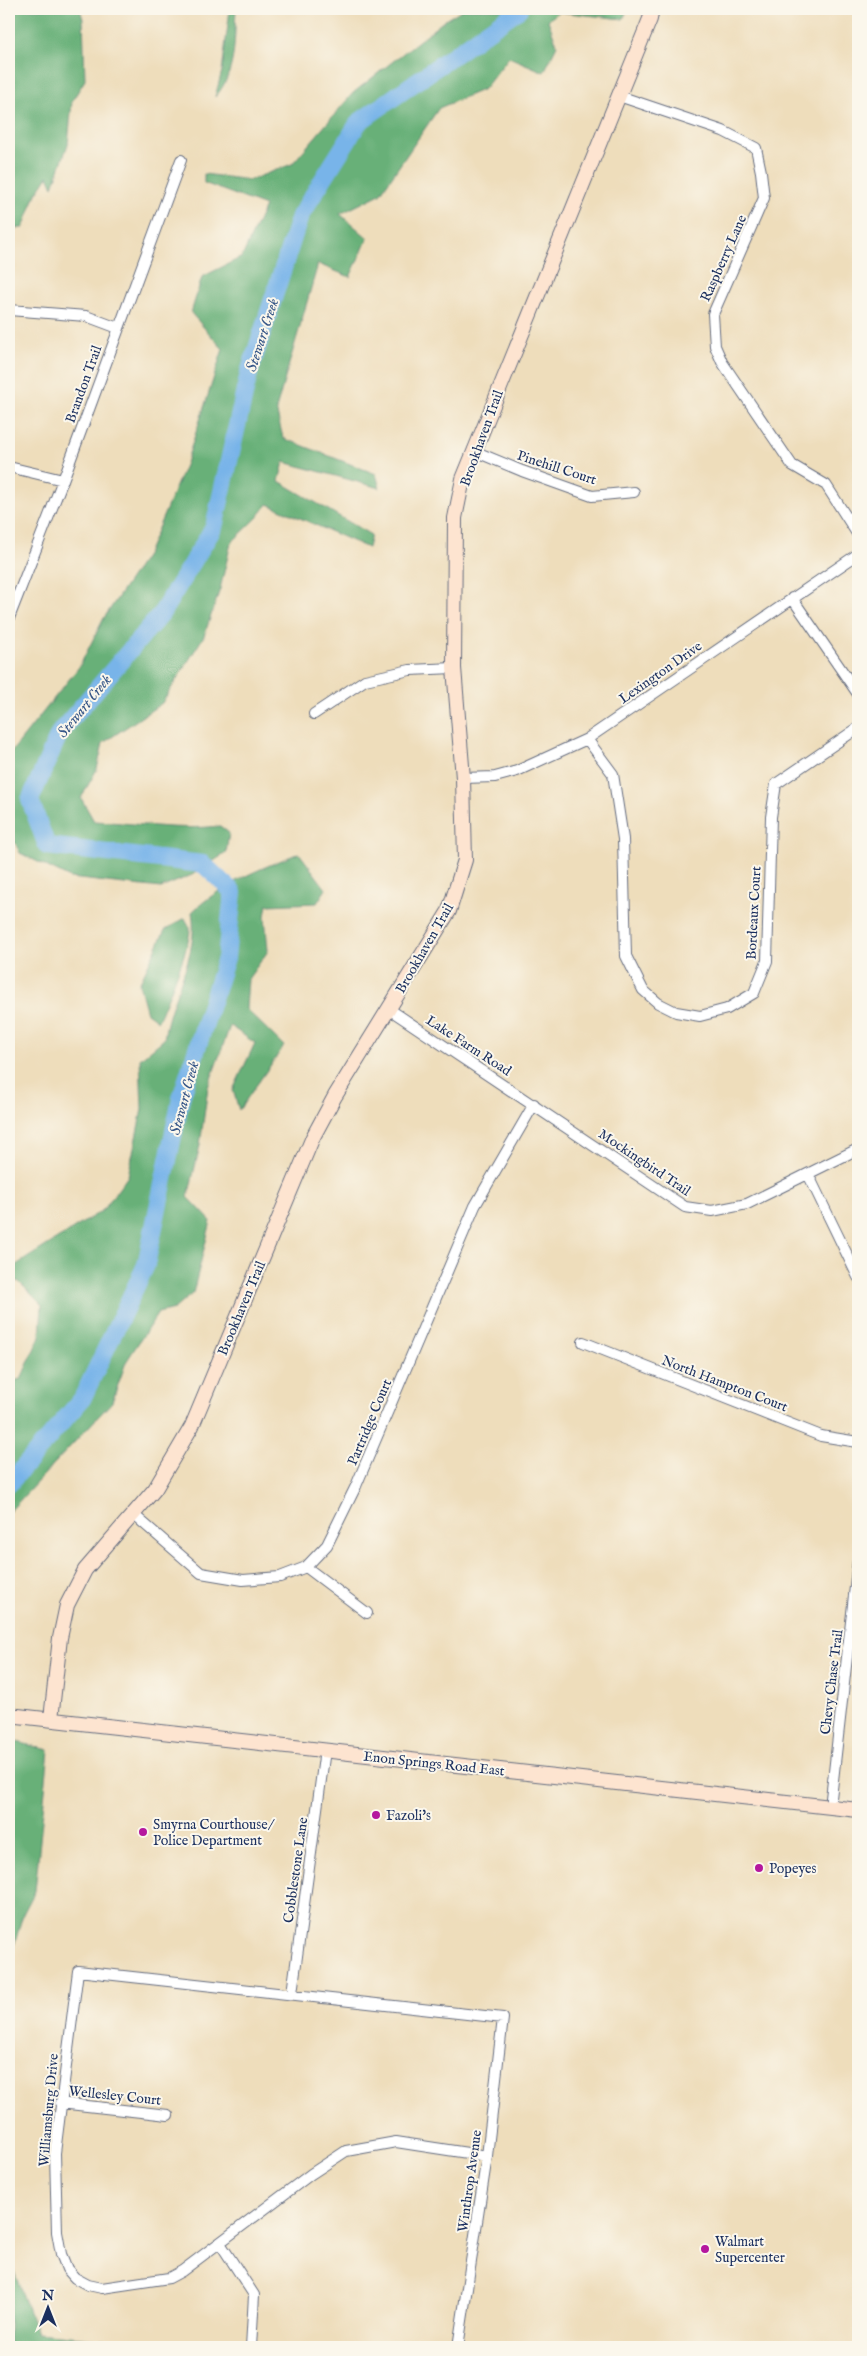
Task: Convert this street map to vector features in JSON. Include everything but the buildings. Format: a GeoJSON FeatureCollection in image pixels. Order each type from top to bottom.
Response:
{"type":"FeatureCollection","features":[{"type":"Feature","properties":{"kind":"street","name":"Brookhaven Trail"},"geometry":{"type":"LineString","coordinates":[[51,1719],[60,1638],[67,1605],[85,1570],[155,1489],[192,1426],[313,1137],[335,1096],[449,910],[465,860],[463,778],[454,668],[456,518],[464,479],[650,19],[652,9]]}},
{"type":"Feature","properties":{"kind":"street","name":"Raspberry Lane"},"geometry":{"type":"LineString","coordinates":[[619,96],[723,131],[756,148],[764,198],[713,314],[715,346],[722,362],[792,465],[826,485],[858,535]]}},
{"type":"Feature","properties":{"kind":"street","name":"Brandon Trail"},"geometry":{"type":"LineString","coordinates":[[9,618],[63,480],[182,160]]}},
{"type":"Feature","properties":{"kind":"street"},"geometry":{"type":"LineString","coordinates":[[9,310],[86,316],[118,328]]}},
{"type":"Feature","properties":{"kind":"street","name":"Pinehill Court"},"geometry":{"type":"LineString","coordinates":[[474,451],[536,477],[592,496],[634,492]]}},
{"type":"Feature","properties":{"kind":"street"},"geometry":{"type":"LineString","coordinates":[[9,467],[63,480]]}},
{"type":"Feature","properties":{"kind":"street","name":"Lexington Drive"},"geometry":{"type":"LineString","coordinates":[[463,778],[495,777],[517,771],[587,739],[858,554]]}},
{"type":"Feature","properties":{"kind":"street"},"geometry":{"type":"LineString","coordinates":[[792,598],[858,694]]}},
{"type":"Feature","properties":{"kind":"street"},"geometry":{"type":"LineString","coordinates":[[314,714],[365,680],[410,670],[454,668]]}},
{"type":"Feature","properties":{"kind":"street","name":"Bordeaux Court"},"geometry":{"type":"LineString","coordinates":[[587,739],[613,774],[624,839],[626,956],[643,990],[658,1004],[676,1012],[700,1016],[727,1009],[754,994],[767,961],[771,817],[776,784],[858,728]]}},
{"type":"Feature","properties":{"kind":"street","name":"Lake Farm Road"},"geometry":{"type":"LineString","coordinates":[[389,1009],[534,1104]]}},
{"type":"Feature","properties":{"kind":"street","name":"Mockingbird Trail"},"geometry":{"type":"LineString","coordinates":[[534,1104],[685,1207],[712,1211],[747,1204],[858,1149]]}},
{"type":"Feature","properties":{"kind":"street","name":"Partridge Court"},"geometry":{"type":"LineString","coordinates":[[133,1514],[201,1573],[243,1580],[280,1577],[306,1567],[327,1545],[356,1486],[475,1206],[534,1104]]}},
{"type":"Feature","properties":{"kind":"street"},"geometry":{"type":"LineString","coordinates":[[808,1174],[858,1278]]}},
{"type":"Feature","properties":{"kind":"street","name":"North Hampton Court"},"geometry":{"type":"LineString","coordinates":[[583,1342],[821,1436],[858,1442]]}},
{"type":"Feature","properties":{"kind":"street","name":"Chevy Chase Trail"},"geometry":{"type":"LineString","coordinates":[[830,1807],[858,1560]]}},
{"type":"Feature","properties":{"kind":"street"},"geometry":{"type":"LineString","coordinates":[[306,1567],[367,1613]]}},
{"type":"Feature","properties":{"kind":"street","name":"Enon Springs Road East"},"geometry":{"type":"LineString","coordinates":[[9,1715],[858,1810]]}},
{"type":"Feature","properties":{"kind":"street","name":"Cobblestone Lane"},"geometry":{"type":"LineString","coordinates":[[292,1993],[325,1750]]}},
{"type":"Feature","properties":{"kind":"street","name":"Williamsburg Drive"},"geometry":{"type":"LineString","coordinates":[[487,2156],[396,2142],[346,2151],[311,2174],[182,2271],[169,2278],[102,2288],[88,2285],[75,2278],[67,2269],[61,2254],[57,2232],[55,2153],[78,1971],[292,1993],[503,2018]]}},
{"type":"Feature","properties":{"kind":"street","name":"Winthrop Avenue"},"geometry":{"type":"LineString","coordinates":[[458,2347],[487,2156],[503,2018]]}},
{"type":"Feature","properties":{"kind":"street","name":"Wellesley Court"},"geometry":{"type":"LineString","coordinates":[[60,2103],[168,2115]]}},
{"type":"Feature","properties":{"kind":"street"},"geometry":{"type":"LineString","coordinates":[[220,2243],[254,2295],[251,2347]]}},
{"type":"Feature","properties":{"kind":"green space"},"geometry":{"type":"Polygon","coordinates":[[[9,9],[80,9],[83,19],[85,80],[72,101],[68,144],[53,187],[48,176],[36,194],[23,228],[9,228],[9,9]]]}},
{"type":"Feature","properties":{"kind":"green space"},"geometry":{"type":"Polygon","coordinates":[[[230,9],[236,9],[231,67],[222,88],[215,97],[222,71],[230,9]]]}},
{"type":"Feature","properties":{"kind":"green space"},"geometry":{"type":"Polygon","coordinates":[[[463,9],[628,9],[623,19],[559,12],[548,20],[557,45],[544,72],[509,57],[484,89],[439,108],[380,194],[340,214],[368,238],[350,277],[318,264],[276,409],[283,438],[376,474],[380,488],[284,462],[279,481],[371,535],[368,548],[268,504],[257,518],[231,543],[220,589],[204,636],[162,703],[103,743],[97,769],[81,798],[94,821],[189,828],[220,826],[229,833],[226,853],[192,875],[161,888],[70,878],[20,853],[9,830],[9,755],[79,667],[104,618],[147,554],[186,463],[223,349],[191,313],[202,277],[242,257],[265,206],[204,183],[204,174],[250,180],[292,164],[353,93],[445,20],[463,9]]]}},
{"type":"Feature","properties":{"kind":"green space"},"geometry":{"type":"Polygon","coordinates":[[[299,853],[326,889],[317,903],[267,905],[265,916],[268,951],[248,979],[246,1009],[284,1046],[239,1110],[233,1090],[255,1043],[230,1026],[208,1087],[200,1145],[188,1197],[211,1221],[193,1293],[174,1309],[158,1313],[126,1362],[112,1402],[9,1512],[9,1382],[21,1379],[40,1336],[42,1305],[18,1281],[9,1284],[9,1268],[103,1210],[128,1176],[142,1109],[140,1059],[164,1039],[167,1023],[192,944],[192,912],[229,885],[256,871],[299,853]]]}},
{"type":"Feature","properties":{"kind":"green space"},"geometry":{"type":"Polygon","coordinates":[[[185,918],[190,928],[189,936],[177,974],[158,1021],[147,1013],[139,984],[165,930],[185,918]]]}},
{"type":"Feature","properties":{"kind":"green space"},"geometry":{"type":"Polygon","coordinates":[[[9,1740],[49,1750],[35,1891],[23,1914],[9,1964],[9,1740]]]}},
{"type":"Feature","properties":{"kind":"green space"},"geometry":{"type":"Polygon","coordinates":[[[9,2258],[37,2333],[189,2347],[9,2347],[9,2258]]]}},
{"type":"Feature","properties":{"kind":"waterway","name":"Stewart Creek"},"geometry":{"type":"LineString","coordinates":[[9,1484],[82,1399],[146,1265],[181,1098],[226,958],[233,892],[203,864],[47,846],[30,800],[60,732],[161,614],[214,527],[249,373],[300,216],[359,122],[519,9]]}},
{"type":"Feature","properties":{"kind":"place","name":"Fazoli's"},"geometry":{"type":"Point","coordinates":[376,1815]}},
{"type":"Feature","properties":{"kind":"place","name":"Smyrna Courthouse/ Police Department"},"geometry":{"type":"Point","coordinates":[143,1832]}},
{"type":"Feature","properties":{"kind":"place","name":"Popeyes"},"geometry":{"type":"Point","coordinates":[759,1868]}},
{"type":"Feature","properties":{"kind":"place","name":"Walmart Supercenter"},"geometry":{"type":"Point","coordinates":[705,2249]}}]}
